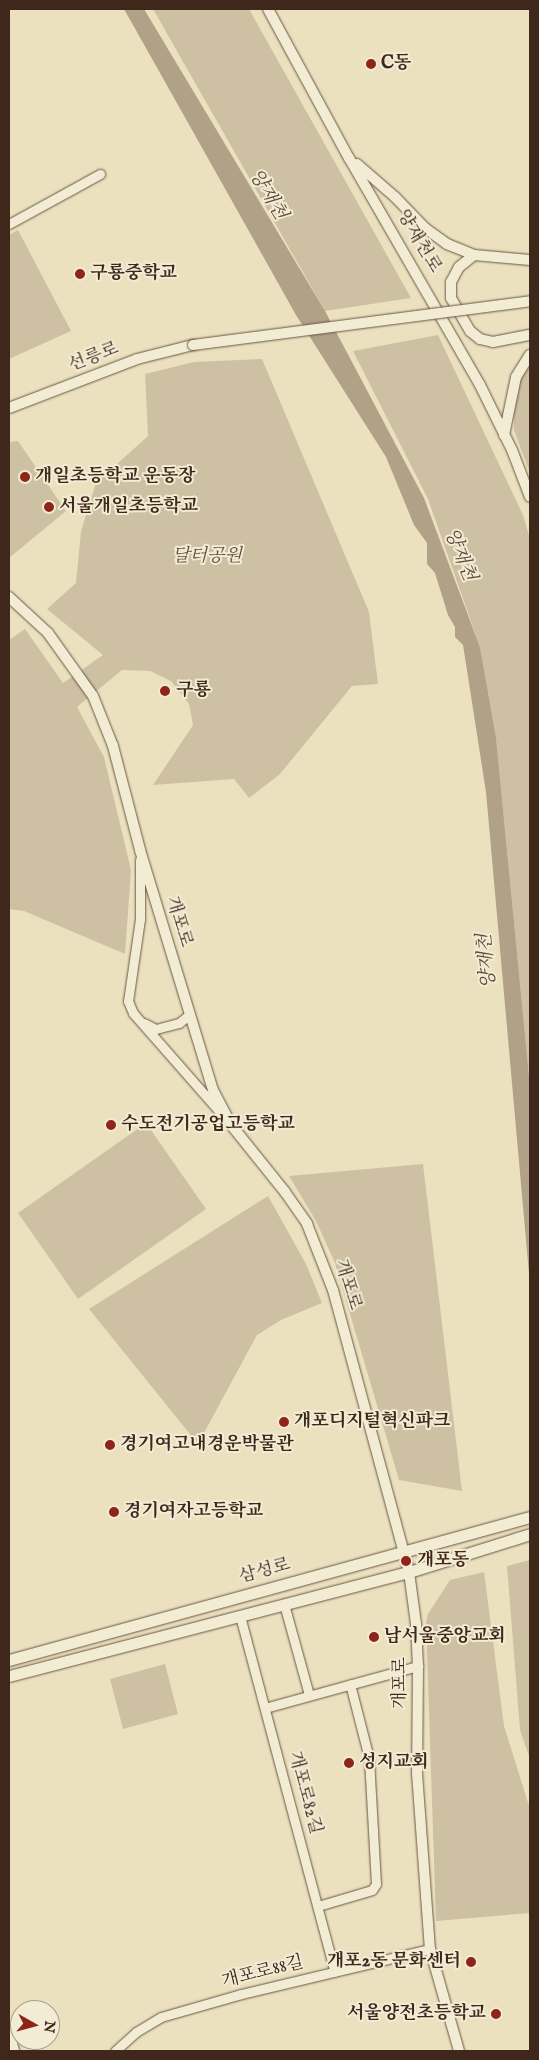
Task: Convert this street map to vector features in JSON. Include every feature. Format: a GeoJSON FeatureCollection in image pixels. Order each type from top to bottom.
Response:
{"type":"FeatureCollection","features":[{"type":"Feature","properties":{"kind":"main road","name":"삼성로"},"geometry":{"type":"LineString","coordinates":[[9,1660],[530,1517]]}},
{"type":"Feature","properties":{"kind":"main road","name":"삼성로"},"geometry":{"type":"LineString","coordinates":[[9,1676],[409,1572],[530,1534]]}},
{"type":"Feature","properties":{"kind":"street","name":"양재천로"},"geometry":{"type":"LineString","coordinates":[[268,9],[349,158],[440,311],[504,435],[530,497]]}},
{"type":"Feature","properties":{"kind":"street"},"geometry":{"type":"LineString","coordinates":[[349,158],[395,197],[425,228],[448,244],[474,255],[530,260]]}},
{"type":"Feature","properties":{"kind":"street"},"geometry":{"type":"LineString","coordinates":[[9,224],[100,174]]}},
{"type":"Feature","properties":{"kind":"street"},"geometry":{"type":"LineString","coordinates":[[474,255],[459,267],[451,282],[451,298],[470,330],[480,339],[493,342],[530,335]]}},
{"type":"Feature","properties":{"kind":"street","name":"선릉로"},"geometry":{"type":"LineString","coordinates":[[9,408],[137,358],[193,345],[530,301]]}},
{"type":"Feature","properties":{"kind":"street"},"geometry":{"type":"LineString","coordinates":[[504,435],[516,377],[530,355]]}},
{"type":"Feature","properties":{"kind":"street","name":"개포로"},"geometry":{"type":"LineString","coordinates":[[9,597],[48,633],[93,696],[113,746],[140,850],[189,1015],[214,1090],[232,1126],[285,1192],[307,1224],[319,1249],[333,1290],[409,1572],[416,1624],[418,1666],[417,1773],[430,1949],[459,2051]]}},
{"type":"Feature","properties":{"kind":"street"},"geometry":{"type":"LineString","coordinates":[[140,850],[142,890],[140,919],[128,1001],[133,1013],[232,1126]]}},
{"type":"Feature","properties":{"kind":"street"},"geometry":{"type":"LineString","coordinates":[[139,1020],[156,1029],[179,1023],[189,1015]]}},
{"type":"Feature","properties":{"kind":"street"},"geometry":{"type":"LineString","coordinates":[[284,1604],[309,1695]]}},
{"type":"Feature","properties":{"kind":"street","name":"개포로82길"},"geometry":{"type":"LineString","coordinates":[[240,1616],[335,1972]]}},
{"type":"Feature","properties":{"kind":"street"},"geometry":{"type":"LineString","coordinates":[[265,1708],[418,1666]]}},
{"type":"Feature","properties":{"kind":"street"},"geometry":{"type":"LineString","coordinates":[[318,1906],[372,1890],[376,1884],[369,1758],[350,1684]]}},
{"type":"Feature","properties":{"kind":"street","name":"개포로88길"},"geometry":{"type":"LineString","coordinates":[[115,2051],[136,2032],[161,2017],[430,1949]]}},
{"type":"Feature","properties":{"kind":"street"},"geometry":{"type":"LineString","coordinates":[[9,2033],[14,2051]]}},
{"type":"Feature","properties":{"kind":"green space"},"geometry":{"type":"Polygon","coordinates":[[[153,9],[249,9],[411,298],[325,311],[153,9]]]}},
{"type":"Feature","properties":{"kind":"green space"},"geometry":{"type":"Polygon","coordinates":[[[18,230],[71,331],[9,359],[9,235],[18,230]]]}},
{"type":"Feature","properties":{"kind":"green space"},"geometry":{"type":"Polygon","coordinates":[[[438,335],[523,515],[530,539],[530,1086],[496,737],[480,647],[428,499],[353,351],[438,335]]]}},
{"type":"Feature","properties":{"kind":"green space"},"geometry":{"type":"Polygon","coordinates":[[[530,353],[530,473],[514,430],[514,401],[521,369],[530,353]]]}},
{"type":"Feature","properties":{"kind":"green space","name":"달터공원"},"geometry":{"type":"Polygon","coordinates":[[[262,359],[369,612],[378,684],[352,686],[280,774],[249,798],[234,779],[153,785],[193,725],[189,704],[171,681],[150,671],[122,670],[77,707],[104,757],[131,870],[125,954],[24,911],[9,909],[9,640],[25,629],[63,683],[103,655],[47,609],[76,583],[81,531],[96,483],[148,436],[145,374],[194,362],[262,359]]]}},
{"type":"Feature","properties":{"kind":"green space","name":"개일초등학교 운동장"},"geometry":{"type":"Polygon","coordinates":[[[18,441],[66,511],[9,558],[9,442],[18,441]]]}},
{"type":"Feature","properties":{"kind":"green space"},"geometry":{"type":"Polygon","coordinates":[[[146,1123],[206,1209],[78,1299],[18,1213],[146,1123]]]}},
{"type":"Feature","properties":{"kind":"green space"},"geometry":{"type":"Polygon","coordinates":[[[423,1164],[462,1491],[399,1480],[335,1263],[316,1221],[289,1176],[423,1164]]]}},
{"type":"Feature","properties":{"kind":"green space"},"geometry":{"type":"Polygon","coordinates":[[[268,1196],[306,1264],[322,1303],[281,1320],[257,1335],[198,1444],[89,1309],[268,1196]]]}},
{"type":"Feature","properties":{"kind":"green space"},"geometry":{"type":"Polygon","coordinates":[[[530,1560],[530,1759],[520,1730],[507,1566],[530,1560]]]}},
{"type":"Feature","properties":{"kind":"green space"},"geometry":{"type":"Polygon","coordinates":[[[484,1572],[504,1726],[530,1809],[530,1913],[436,1921],[426,1622],[428,1614],[450,1580],[484,1572]]]}},
{"type":"Feature","properties":{"kind":"green space"},"geometry":{"type":"Polygon","coordinates":[[[165,1664],[178,1714],[123,1729],[110,1679],[165,1664]]]}},
{"type":"Feature","properties":{"kind":"shaded area"},"geometry":{"type":"Polygon","coordinates":[[[124,9],[144,9],[325,311],[424,498],[480,647],[496,737],[530,1086],[530,1285],[486,792],[463,645],[455,637],[455,627],[448,615],[435,573],[427,564],[427,543],[414,525],[386,457],[296,315],[124,9]]]}},
{"type":"Feature","properties":{"kind":"place","name":"C동"},"geometry":{"type":"Point","coordinates":[371,64]}},
{"type":"Feature","properties":{"kind":"place","name":"구룡중학교"},"geometry":{"type":"Point","coordinates":[80,274]}},
{"type":"Feature","properties":{"kind":"place","name":"개일초등학교 운동장"},"geometry":{"type":"Point","coordinates":[25,477]}},
{"type":"Feature","properties":{"kind":"place","name":"서울개일초등학교"},"geometry":{"type":"Point","coordinates":[49,507]}},
{"type":"Feature","properties":{"kind":"place","name":"구룡"},"geometry":{"type":"Point","coordinates":[165,691]}},
{"type":"Feature","properties":{"kind":"place","name":"수도전기공업고등학교"},"geometry":{"type":"Point","coordinates":[111,1125]}},
{"type":"Feature","properties":{"kind":"place","name":"개포디지털혁신파크"},"geometry":{"type":"Point","coordinates":[284,1422]}},
{"type":"Feature","properties":{"kind":"place","name":"경기여고내경운박물관"},"geometry":{"type":"Point","coordinates":[110,1445]}},
{"type":"Feature","properties":{"kind":"place","name":"경기여자고등학교"},"geometry":{"type":"Point","coordinates":[114,1512]}},
{"type":"Feature","properties":{"kind":"place","name":"개포동"},"geometry":{"type":"Point","coordinates":[406,1561]}},
{"type":"Feature","properties":{"kind":"place","name":"남서울중앙교회"},"geometry":{"type":"Point","coordinates":[374,1637]}},
{"type":"Feature","properties":{"kind":"place","name":"성지교회"},"geometry":{"type":"Point","coordinates":[349,1763]}},
{"type":"Feature","properties":{"kind":"place","name":"개포2동 문화센터"},"geometry":{"type":"Point","coordinates":[471,1962]}},
{"type":"Feature","properties":{"kind":"place","name":"서울양전초등학교"},"geometry":{"type":"Point","coordinates":[496,2014]}},
{"type":"Feature","properties":{"kind":"water label","name":"양재천"},"geometry":{"type":"Point","coordinates":[267,195]}},
{"type":"Feature","properties":{"kind":"water label","name":"양재천"},"geometry":{"type":"Point","coordinates":[459,555]}},
{"type":"Feature","properties":{"kind":"water label","name":"양재천"},"geometry":{"type":"Point","coordinates":[488,961]}}]}
